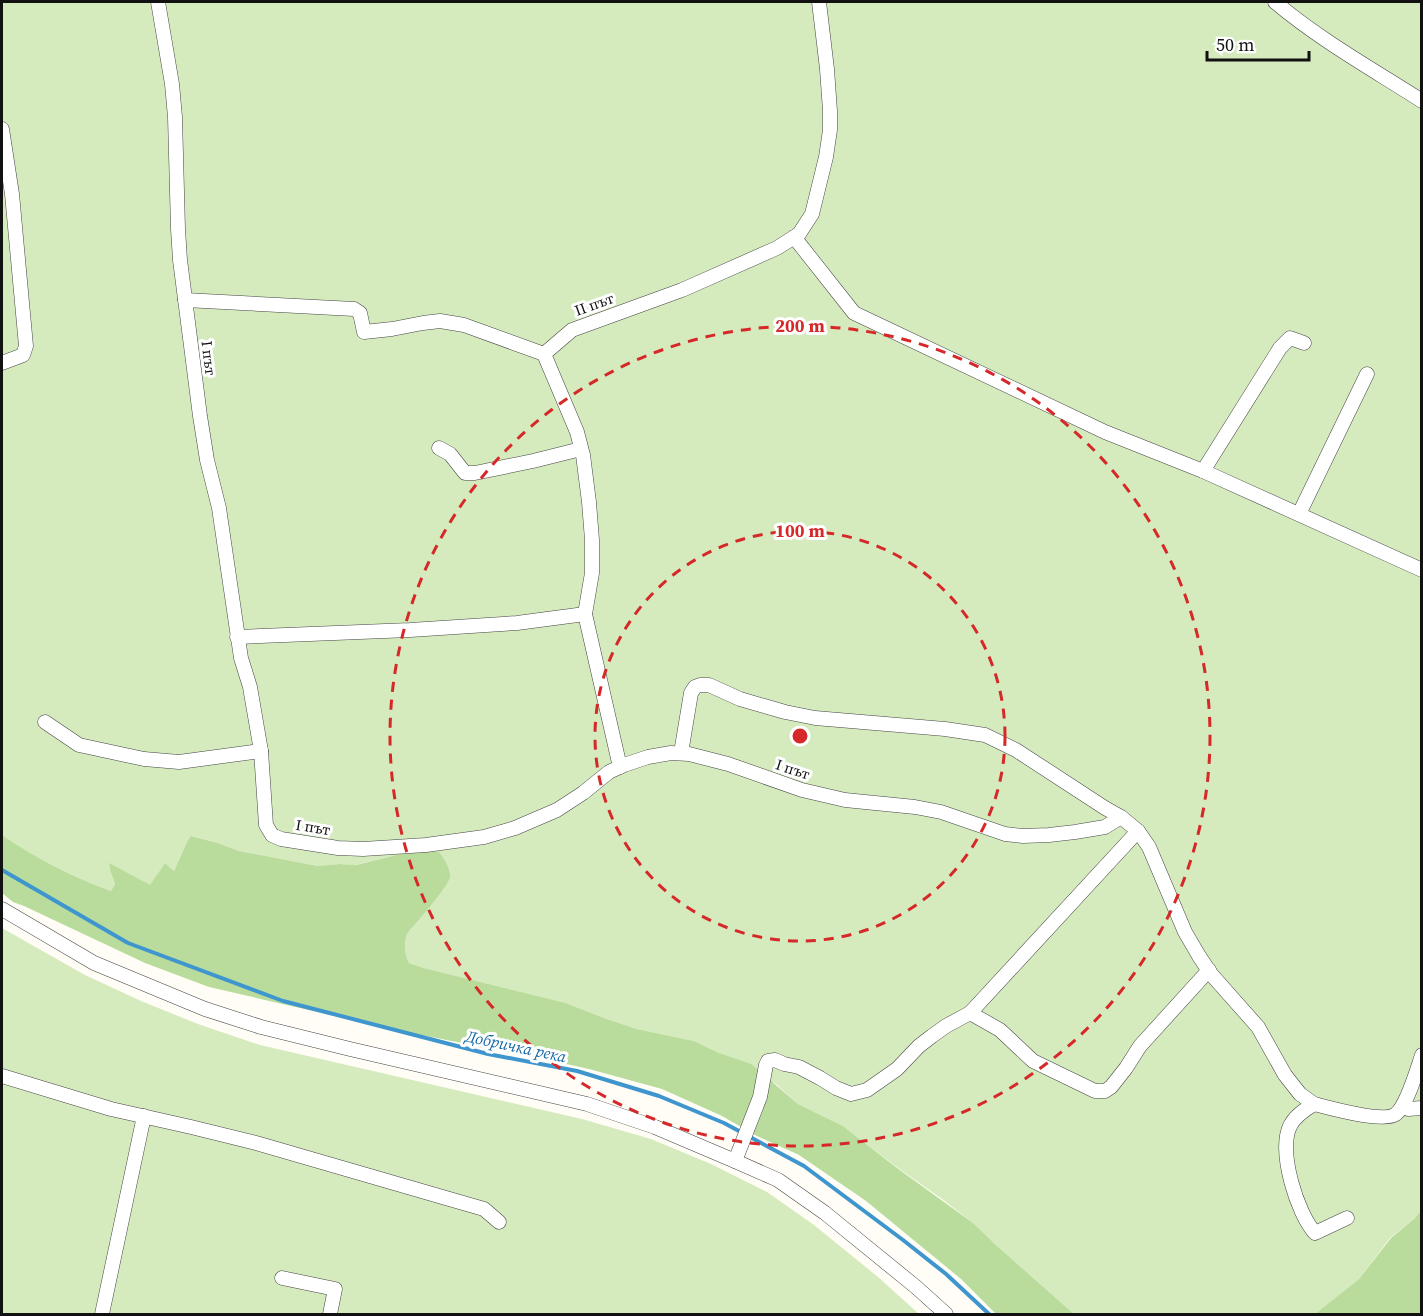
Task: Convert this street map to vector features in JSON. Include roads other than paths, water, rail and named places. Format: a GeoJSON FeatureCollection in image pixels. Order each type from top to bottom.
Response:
{"type":"FeatureCollection","features":[{"type":"Feature","properties":{"kind":"street","name":"І път"},"geometry":{"type":"LineString","coordinates":[[158,2],[175,117],[178,229],[200,416],[207,460],[219,508],[237,637],[250,687],[261,751],[266,825],[272,835],[281,839],[338,848],[363,849],[426,845],[484,837],[515,828],[557,810],[609,772],[620,767],[648,757],[671,753],[689,754],[728,764],[802,790],[844,800],[941,812],[1005,834],[1023,836],[1075,832],[1105,827],[1121,817]]}},
{"type":"Feature","properties":{"kind":"street","name":"ІІ път"},"geometry":{"type":"LineString","coordinates":[[544,354],[572,330],[682,290],[777,248],[799,234],[812,214],[830,130],[827,69],[819,2]]}},
{"type":"Feature","properties":{"kind":"street"},"geometry":{"type":"LineString","coordinates":[[1275,2],[1345,52],[1422,100]]}},
{"type":"Feature","properties":{"kind":"street"},"geometry":{"type":"LineString","coordinates":[[2,133],[12,194],[26,346],[23,355],[2,363]]}},
{"type":"Feature","properties":{"kind":"street"},"geometry":{"type":"LineString","coordinates":[[794,237],[854,313],[1105,432],[1203,471],[1422,570]]}},
{"type":"Feature","properties":{"kind":"street"},"geometry":{"type":"LineString","coordinates":[[185,300],[354,309],[360,313],[364,332],[440,321],[464,325],[544,354],[577,432],[581,448],[590,502],[592,540],[592,573],[585,614],[620,767]]}},
{"type":"Feature","properties":{"kind":"street"},"geometry":{"type":"LineString","coordinates":[[1203,471],[1280,348],[1290,338],[1304,343]]}},
{"type":"Feature","properties":{"kind":"street"},"geometry":{"type":"LineString","coordinates":[[1299,514],[1367,374]]}},
{"type":"Feature","properties":{"kind":"street"},"geometry":{"type":"LineString","coordinates":[[440,448],[450,454],[465,473],[475,473],[581,448]]}},
{"type":"Feature","properties":{"kind":"street"},"geometry":{"type":"LineString","coordinates":[[237,637],[420,629],[517,622],[585,614]]}},
{"type":"Feature","properties":{"kind":"street"},"geometry":{"type":"LineString","coordinates":[[681,753],[691,693],[694,687],[700,685],[709,685],[740,699],[785,712],[815,718],[945,729],[985,735],[1016,750],[1121,817],[1138,831],[1149,847],[1185,932],[1199,956],[1258,1027],[1285,1075],[1300,1095],[1314,1104],[1367,1116],[1392,1117],[1404,1104],[1422,1055]]}},
{"type":"Feature","properties":{"kind":"street"},"geometry":{"type":"LineString","coordinates":[[45,722],[79,745],[144,759],[179,762],[261,751]]}},
{"type":"Feature","properties":{"kind":"street"},"geometry":{"type":"LineString","coordinates":[[735,1161],[760,1097],[768,1061],[775,1060],[799,1066],[836,1088],[851,1094],[867,1090],[897,1070],[919,1046],[932,1036],[970,1013],[1138,831]]}},
{"type":"Feature","properties":{"kind":"street"},"geometry":{"type":"LineString","coordinates":[[2,909],[94,963],[205,1010],[261,1027],[350,1049],[587,1104],[655,1127],[735,1161],[778,1180],[825,1213],[946,1314]]}},
{"type":"Feature","properties":{"kind":"street"},"geometry":{"type":"LineString","coordinates":[[970,1013],[1000,1030],[1033,1061],[1095,1091],[1105,1091],[1126,1068],[1140,1046],[1209,970]]}},
{"type":"Feature","properties":{"kind":"street"},"geometry":{"type":"LineString","coordinates":[[2,1076],[85,1102],[256,1143],[432,1194],[483,1209],[499,1222]]}},
{"type":"Feature","properties":{"kind":"street"},"geometry":{"type":"LineString","coordinates":[[1314,1104],[1300,1112],[1289,1128],[1286,1151],[1288,1171],[1300,1207],[1315,1233],[1347,1218]]}},
{"type":"Feature","properties":{"kind":"street"},"geometry":{"type":"LineString","coordinates":[[1404,1104],[1408,1109],[1422,1108]]}},
{"type":"Feature","properties":{"kind":"street"},"geometry":{"type":"LineString","coordinates":[[102,1314],[144,1116]]}},
{"type":"Feature","properties":{"kind":"street"},"geometry":{"type":"LineString","coordinates":[[282,1278],[335,1289],[330,1314]]}},
{"type":"Feature","properties":{"kind":"waterway","name":"Добричка река"},"geometry":{"type":"LineString","coordinates":[[2,870],[128,943],[283,1001],[488,1054],[577,1071],[659,1096],[724,1123],[804,1166],[946,1274],[989,1314]]}}]}
